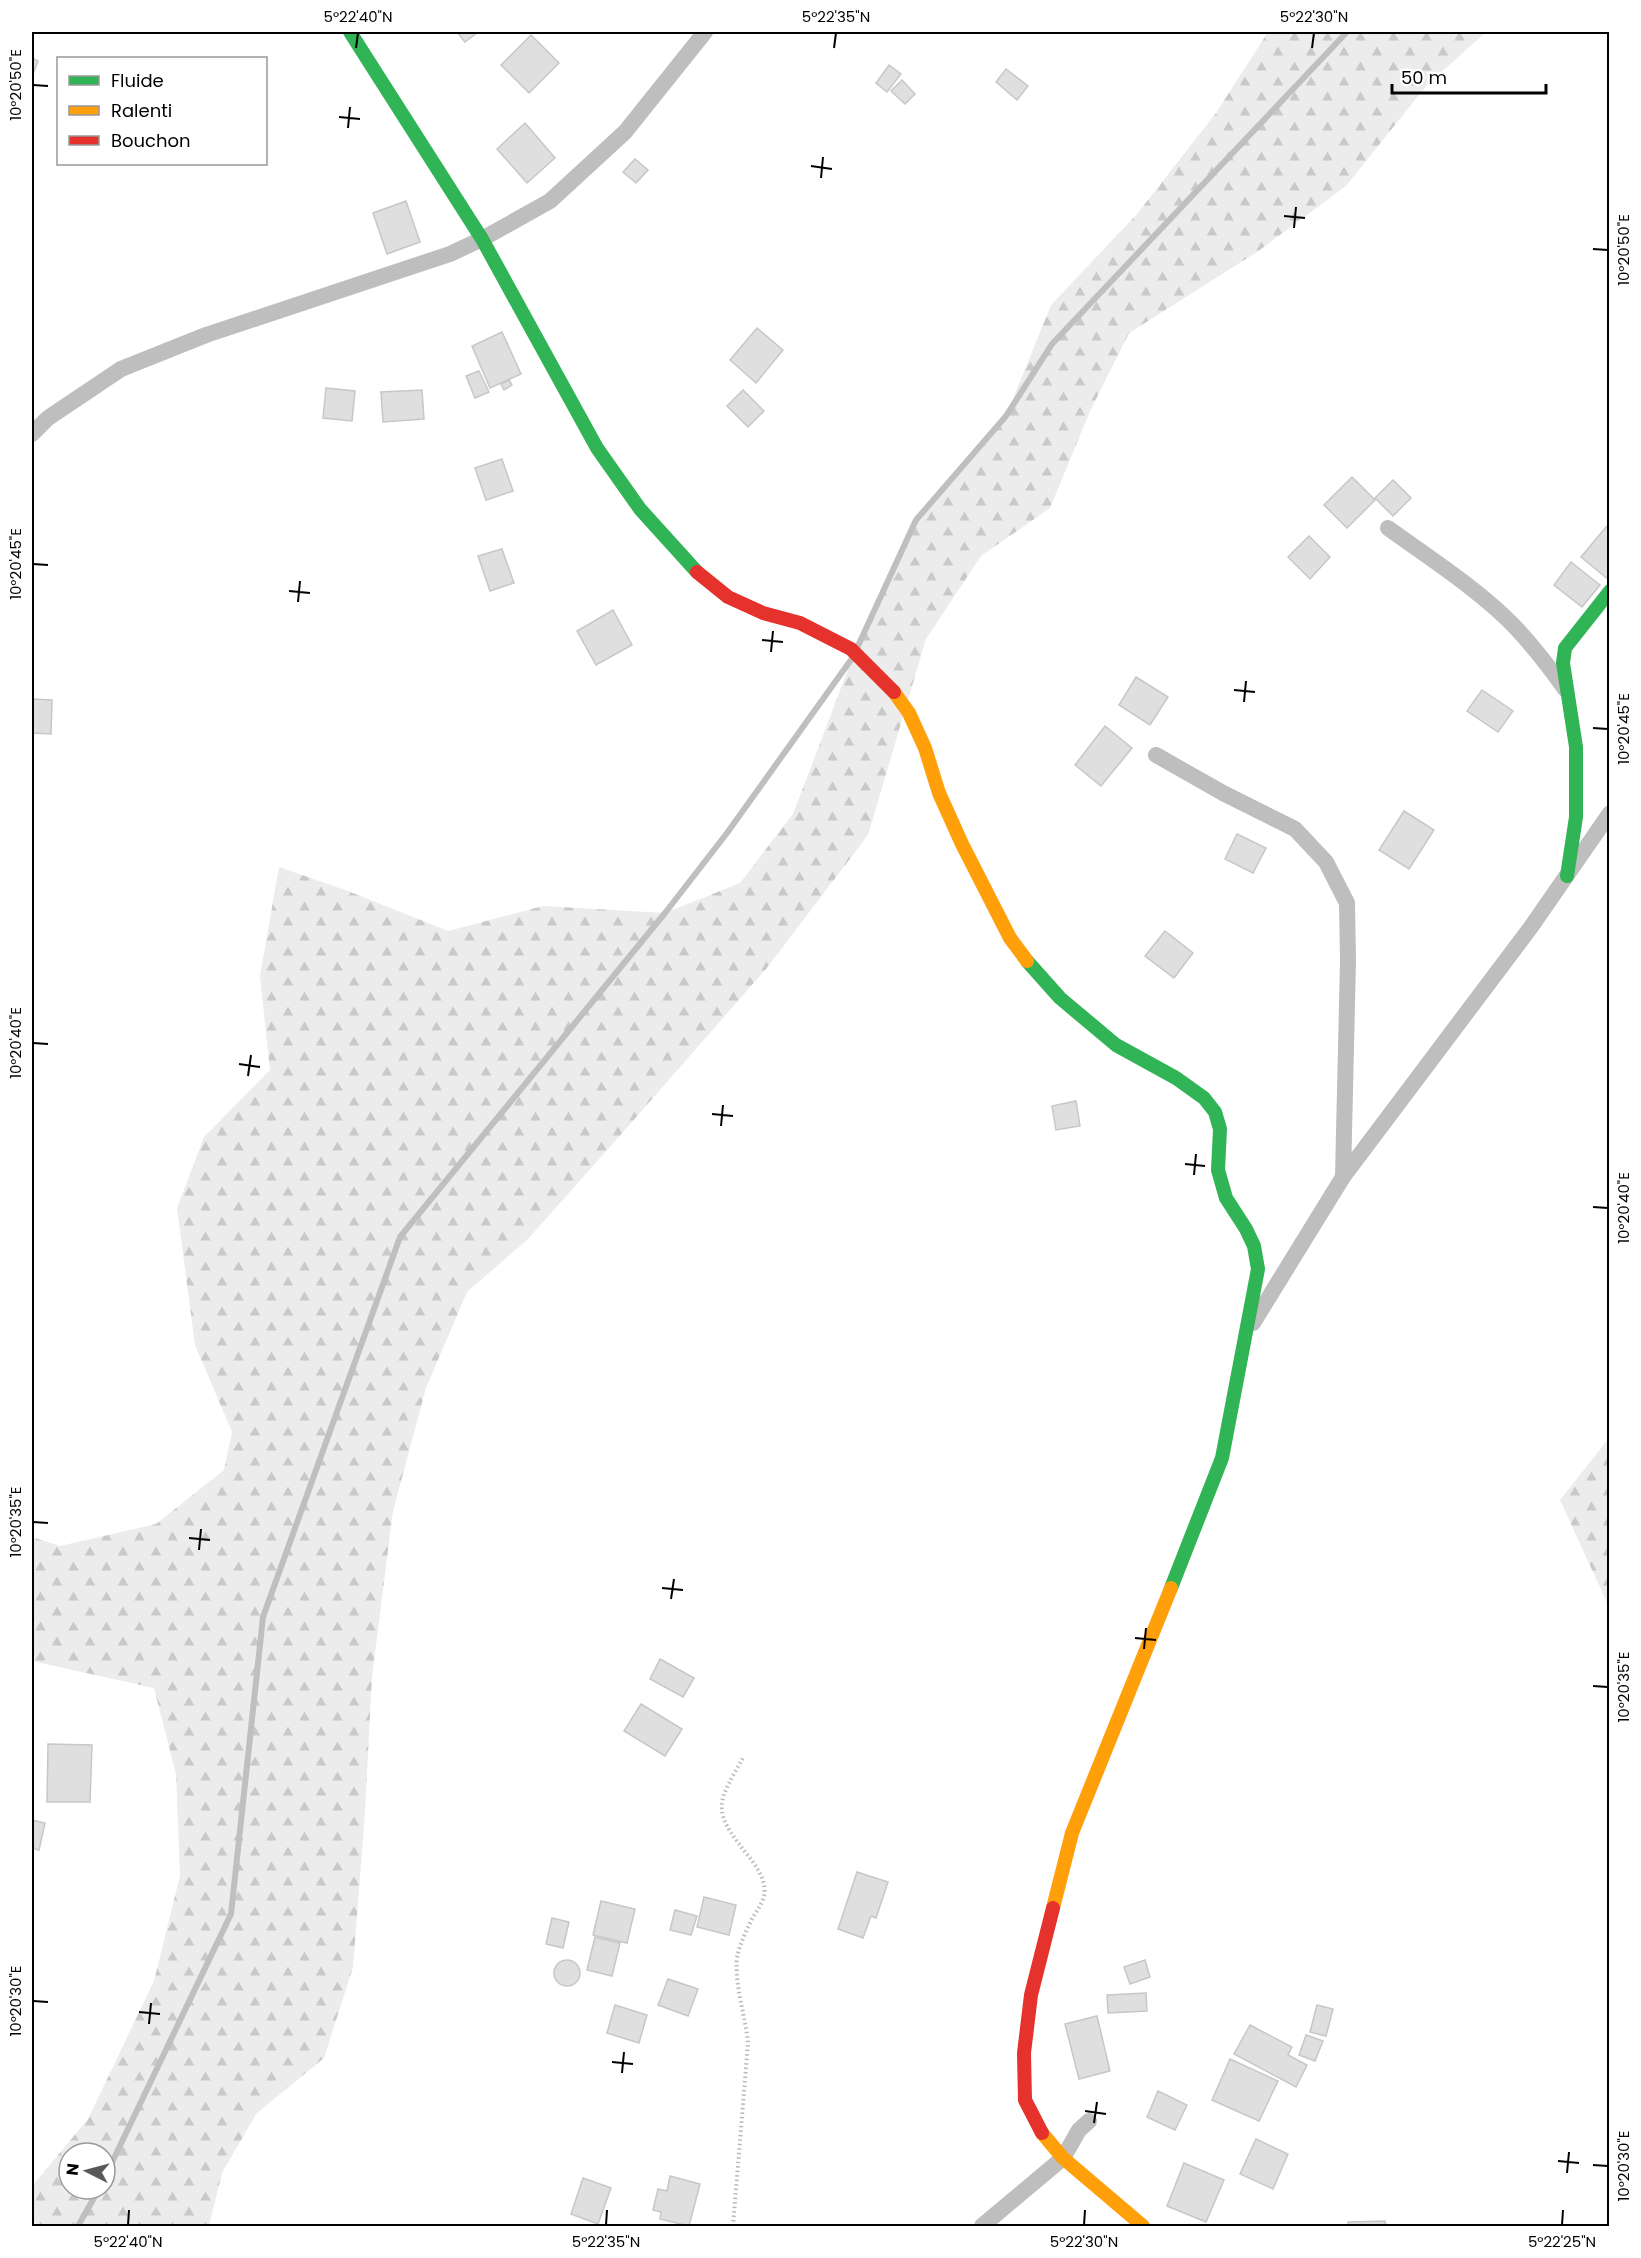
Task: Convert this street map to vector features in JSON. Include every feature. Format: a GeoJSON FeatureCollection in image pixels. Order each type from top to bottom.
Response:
{"type":"FeatureCollection","features":[{"type":"Feature","properties":{"kind":"street"},"geometry":{"type":"LineString","coordinates":[[350,32],[482,239],[597,448],[640,509],[698,573],[728,597],[763,613],[800,623],[851,649],[890,686],[913,722],[925,748],[939,793],[967,854],[1010,938],[1032,967],[1060,998],[1116,1045],[1176,1078],[1204,1098],[1215,1112],[1220,1129],[1218,1170],[1226,1198],[1254,1246],[1258,1269],[1222,1458],[1072,1833],[1031,1995],[1024,2053],[1025,2100],[1040,2130],[1063,2158],[1143,2226]]}},
{"type":"Feature","properties":{"kind":"street"},"geometry":{"type":"LineString","coordinates":[[32,434],[48,418],[121,369],[206,335],[450,254],[550,201],[616,140],[705,32]]}},
{"type":"Feature","properties":{"kind":"street"},"geometry":{"type":"LineString","coordinates":[[1388,528],[1466,583],[1507,619],[1546,662],[1566,689]]}},
{"type":"Feature","properties":{"kind":"street"},"geometry":{"type":"LineString","coordinates":[[1567,876],[1576,817],[1576,747],[1563,663],[1565,648],[1610,591]]}},
{"type":"Feature","properties":{"kind":"street"},"geometry":{"type":"LineString","coordinates":[[1156,755],[1223,793],[1295,829],[1326,862],[1347,903],[1348,961],[1343,1176]]}},
{"type":"Feature","properties":{"kind":"street"},"geometry":{"type":"LineString","coordinates":[[1247,1331],[1343,1176],[1531,927],[1610,813]]}},
{"type":"Feature","properties":{"kind":"street"},"geometry":{"type":"LineString","coordinates":[[982,2226],[1063,2158],[1079,2130],[1089,2121]]}},
{"type":"Feature","properties":{"kind":"path"},"geometry":{"type":"LineString","coordinates":[[733,2226],[748,2043],[747,2024],[739,1993],[738,1954],[752,1919],[763,1902],[764,1886],[755,1865],[723,1819],[721,1803],[726,1788],[744,1756]]}},
{"type":"Feature","properties":{"kind":"green space"},"geometry":{"type":"Polygon","coordinates":[[[1268,32],[1486,32],[1427,85],[1346,186],[1257,252],[1129,333],[1091,409],[1050,508],[981,556],[926,639],[868,835],[766,969],[624,1131],[528,1239],[467,1292],[426,1388],[393,1511],[372,1677],[365,1813],[353,1967],[324,2058],[256,2114],[222,2173],[209,2226],[32,2226],[32,2186],[57,2156],[57,2201],[117,2201],[117,2141],[70,2141],[88,2119],[154,1981],[180,1876],[176,1774],[154,1688],[32,1661],[32,1537],[60,1546],[156,1524],[224,1470],[232,1432],[195,1345],[177,1208],[204,1137],[270,1070],[260,976],[279,867],[348,891],[448,931],[543,906],[665,913],[740,883],[793,814],[852,659],[916,520],[1006,416],[1051,305],[1137,214],[1216,113],[1268,32]]]}},
{"type":"Feature","properties":{"kind":"green space"},"geometry":{"type":"Polygon","coordinates":[[[1609,1438],[1609,1607],[1560,1500],[1609,1438]]]}},
{"type":"Feature","properties":{"kind":"building"},"geometry":{"type":"Polygon","coordinates":[[[457,32],[478,32],[465,42],[457,32]]]}},
{"type":"Feature","properties":{"kind":"building"},"geometry":{"type":"Polygon","coordinates":[[[531,35],[559,63],[529,93],[501,65],[531,35]]]}},
{"type":"Feature","properties":{"kind":"building"},"geometry":{"type":"Polygon","coordinates":[[[32,58],[38,61],[32,77],[32,58]]]}},
{"type":"Feature","properties":{"kind":"building"},"geometry":{"type":"Polygon","coordinates":[[[889,65],[901,74],[887,92],[876,83],[889,65]]]}},
{"type":"Feature","properties":{"kind":"building"},"geometry":{"type":"Polygon","coordinates":[[[1006,69],[1028,86],[1017,100],[996,82],[1006,69]]]}},
{"type":"Feature","properties":{"kind":"building"},"geometry":{"type":"Polygon","coordinates":[[[902,80],[915,94],[905,104],[891,91],[902,80]]]}},
{"type":"Feature","properties":{"kind":"building"},"geometry":{"type":"Polygon","coordinates":[[[525,123],[555,158],[527,183],[497,149],[525,123]]]}},
{"type":"Feature","properties":{"kind":"building"},"geometry":{"type":"Polygon","coordinates":[[[635,159],[648,170],[636,183],[623,172],[635,159]]]}},
{"type":"Feature","properties":{"kind":"building"},"geometry":{"type":"Polygon","coordinates":[[[406,201],[420,242],[387,254],[373,213],[406,201]]]}},
{"type":"Feature","properties":{"kind":"building"},"geometry":{"type":"Polygon","coordinates":[[[757,328],[783,350],[756,383],[730,360],[757,328]]]}},
{"type":"Feature","properties":{"kind":"building"},"geometry":{"type":"Polygon","coordinates":[[[502,332],[521,374],[490,388],[472,346],[502,332]]]}},
{"type":"Feature","properties":{"kind":"building"},"geometry":{"type":"Polygon","coordinates":[[[479,371],[489,392],[475,398],[466,376],[479,371]]]}},
{"type":"Feature","properties":{"kind":"building"},"geometry":{"type":"Polygon","coordinates":[[[509,380],[512,385],[504,390],[501,384],[509,380]]]}},
{"type":"Feature","properties":{"kind":"building"},"geometry":{"type":"Polygon","coordinates":[[[326,388],[355,391],[352,421],[323,418],[326,388]]]}},
{"type":"Feature","properties":{"kind":"building"},"geometry":{"type":"Polygon","coordinates":[[[422,390],[424,419],[383,422],[381,392],[422,390]]]}},
{"type":"Feature","properties":{"kind":"building"},"geometry":{"type":"Polygon","coordinates":[[[743,390],[764,411],[748,427],[727,406],[743,390]]]}},
{"type":"Feature","properties":{"kind":"building"},"geometry":{"type":"Polygon","coordinates":[[[502,459],[513,491],[486,500],[475,468],[502,459]]]}},
{"type":"Feature","properties":{"kind":"building"},"geometry":{"type":"Polygon","coordinates":[[[1352,477],[1375,500],[1347,528],[1324,505],[1352,477]]]}},
{"type":"Feature","properties":{"kind":"building"},"geometry":{"type":"Polygon","coordinates":[[[1393,480],[1411,498],[1393,516],[1375,498],[1393,480]]]}},
{"type":"Feature","properties":{"kind":"building"},"geometry":{"type":"Polygon","coordinates":[[[1607,526],[1610,528],[1609,580],[1581,557],[1607,526]]]}},
{"type":"Feature","properties":{"kind":"building"},"geometry":{"type":"Polygon","coordinates":[[[1309,536],[1330,557],[1310,579],[1288,557],[1309,536]]]}},
{"type":"Feature","properties":{"kind":"building"},"geometry":{"type":"Polygon","coordinates":[[[502,549],[514,583],[490,591],[478,556],[502,549]]]}},
{"type":"Feature","properties":{"kind":"building"},"geometry":{"type":"Polygon","coordinates":[[[1571,562],[1600,585],[1582,607],[1554,585],[1571,562]]]}},
{"type":"Feature","properties":{"kind":"building"},"geometry":{"type":"Polygon","coordinates":[[[613,610],[632,645],[596,665],[577,631],[613,610]]]}},
{"type":"Feature","properties":{"kind":"building"},"geometry":{"type":"Polygon","coordinates":[[[1136,677],[1168,697],[1150,725],[1119,705],[1136,677]]]}},
{"type":"Feature","properties":{"kind":"building"},"geometry":{"type":"Polygon","coordinates":[[[1482,690],[1513,711],[1498,732],[1467,711],[1482,690]]]}},
{"type":"Feature","properties":{"kind":"building"},"geometry":{"type":"Polygon","coordinates":[[[32,699],[52,700],[51,734],[32,733],[32,699]]]}},
{"type":"Feature","properties":{"kind":"building"},"geometry":{"type":"Polygon","coordinates":[[[1105,726],[1132,748],[1101,786],[1075,765],[1105,726]]]}},
{"type":"Feature","properties":{"kind":"building"},"geometry":{"type":"Polygon","coordinates":[[[1404,811],[1434,830],[1409,869],[1379,850],[1404,811]]]}},
{"type":"Feature","properties":{"kind":"building"},"geometry":{"type":"Polygon","coordinates":[[[1237,834],[1266,848],[1253,873],[1225,859],[1237,834]]]}},
{"type":"Feature","properties":{"kind":"building"},"geometry":{"type":"Polygon","coordinates":[[[1165,931],[1193,953],[1174,978],[1145,956],[1165,931]]]}},
{"type":"Feature","properties":{"kind":"building"},"geometry":{"type":"Polygon","coordinates":[[[1076,1101],[1080,1126],[1056,1130],[1052,1106],[1076,1101]]]}},
{"type":"Feature","properties":{"kind":"building"},"geometry":{"type":"Polygon","coordinates":[[[660,1659],[694,1678],[683,1697],[650,1679],[660,1659]]]}},
{"type":"Feature","properties":{"kind":"building"},"geometry":{"type":"Polygon","coordinates":[[[641,1704],[682,1729],[665,1756],[624,1731],[641,1704]]]}},
{"type":"Feature","properties":{"kind":"building"},"geometry":{"type":"Polygon","coordinates":[[[48,1744],[92,1745],[90,1802],[47,1802],[48,1744]]]}},
{"type":"Feature","properties":{"kind":"building"},"geometry":{"type":"Polygon","coordinates":[[[32,1820],[45,1823],[39,1850],[32,1848],[32,1820]]]}},
{"type":"Feature","properties":{"kind":"building"},"geometry":{"type":"Polygon","coordinates":[[[857,1872],[888,1882],[876,1918],[871,1916],[863,1938],[838,1929],[857,1872]]]}},
{"type":"Feature","properties":{"kind":"building"},"geometry":{"type":"Polygon","coordinates":[[[704,1897],[736,1905],[729,1935],[697,1927],[704,1897]]]}},
{"type":"Feature","properties":{"kind":"building"},"geometry":{"type":"Polygon","coordinates":[[[601,1901],[635,1909],[627,1943],[593,1935],[601,1901]]]}},
{"type":"Feature","properties":{"kind":"building"},"geometry":{"type":"Polygon","coordinates":[[[675,1910],[697,1916],[691,1935],[670,1930],[675,1910]]]}},
{"type":"Feature","properties":{"kind":"building"},"geometry":{"type":"Polygon","coordinates":[[[552,1918],[569,1922],[563,1948],[546,1944],[552,1918]]]}},
{"type":"Feature","properties":{"kind":"building"},"geometry":{"type":"Polygon","coordinates":[[[595,1937],[620,1943],[612,1976],[587,1970],[595,1937]]]}},
{"type":"Feature","properties":{"kind":"building"},"geometry":{"type":"Polygon","coordinates":[[[567,1960],[576,1964],[580,1973],[576,1982],[567,1986],[558,1982],[554,1973],[558,1964],[567,1960]]]}},
{"type":"Feature","properties":{"kind":"building"},"geometry":{"type":"Polygon","coordinates":[[[1145,1960],[1150,1977],[1130,1984],[1124,1967],[1145,1960]]]}},
{"type":"Feature","properties":{"kind":"building"},"geometry":{"type":"Polygon","coordinates":[[[668,1979],[698,1989],[688,2016],[658,2005],[668,1979]]]}},
{"type":"Feature","properties":{"kind":"building"},"geometry":{"type":"Polygon","coordinates":[[[1146,1993],[1147,2011],[1108,2013],[1107,1995],[1146,1993]]]}},
{"type":"Feature","properties":{"kind":"building"},"geometry":{"type":"Polygon","coordinates":[[[615,2005],[647,2015],[639,2043],[607,2033],[615,2005]]]}},
{"type":"Feature","properties":{"kind":"building"},"geometry":{"type":"Polygon","coordinates":[[[1317,2005],[1333,2009],[1326,2036],[1310,2032],[1317,2005]]]}},
{"type":"Feature","properties":{"kind":"building"},"geometry":{"type":"Polygon","coordinates":[[[1097,2016],[1110,2071],[1079,2079],[1065,2024],[1097,2016]]]}},
{"type":"Feature","properties":{"kind":"building"},"geometry":{"type":"Polygon","coordinates":[[[1250,2025],[1292,2047],[1288,2055],[1307,2065],[1296,2087],[1234,2054],[1250,2025]]]}},
{"type":"Feature","properties":{"kind":"building"},"geometry":{"type":"Polygon","coordinates":[[[1306,2035],[1323,2041],[1315,2061],[1299,2055],[1306,2035]]]}},
{"type":"Feature","properties":{"kind":"building"},"geometry":{"type":"Polygon","coordinates":[[[1230,2059],[1278,2081],[1259,2121],[1212,2100],[1230,2059]]]}},
{"type":"Feature","properties":{"kind":"building"},"geometry":{"type":"Polygon","coordinates":[[[1158,2091],[1187,2105],[1175,2130],[1147,2117],[1158,2091]]]}},
{"type":"Feature","properties":{"kind":"building"},"geometry":{"type":"Polygon","coordinates":[[[1256,2139],[1288,2154],[1273,2189],[1240,2174],[1256,2139]]]}},
{"type":"Feature","properties":{"kind":"building"},"geometry":{"type":"Polygon","coordinates":[[[1184,2163],[1224,2180],[1206,2222],[1167,2206],[1184,2163]]]}},
{"type":"Feature","properties":{"kind":"building"},"geometry":{"type":"Polygon","coordinates":[[[670,2176],[700,2184],[689,2226],[660,2219],[661,2212],[653,2210],[658,2189],[667,2191],[670,2176]]]}},
{"type":"Feature","properties":{"kind":"building"},"geometry":{"type":"Polygon","coordinates":[[[583,2178],[611,2188],[598,2224],[571,2214],[583,2178]]]}},
{"type":"Feature","properties":{"kind":"building"},"geometry":{"type":"Polygon","coordinates":[[[1385,2221],[1386,2226],[1348,2226],[1348,2222],[1385,2221]]]}},
{"type":"Feature","properties":{"kind":"waterway"},"geometry":{"type":"LineString","coordinates":[[857,648],[916,520],[1006,416],[1052,344],[1347,32]]}},
{"type":"Feature","properties":{"kind":"waterway"},"geometry":{"type":"LineString","coordinates":[[117,2152],[231,1914],[263,1617],[400,1237],[665,913],[727,833],[853,657]]}},
{"type":"Feature","properties":{"kind":"waterway"},"geometry":{"type":"LineString","coordinates":[[78,2226],[92,2201]]}},
{"type":"Feature","properties":{"kind":"traffic: fast"},"geometry":{"type":"LineString","coordinates":[[350,32],[482,239],[597,448],[640,509],[697,572]]}},
{"type":"Feature","properties":{"kind":"traffic: fast"},"geometry":{"type":"LineString","coordinates":[[1567,876],[1576,817],[1576,747],[1563,663],[1565,648],[1610,591]]}},
{"type":"Feature","properties":{"kind":"traffic: fast"},"geometry":{"type":"LineString","coordinates":[[1027,961],[1060,998],[1116,1045],[1176,1078],[1204,1098],[1215,1112],[1220,1129],[1218,1170],[1226,1198],[1254,1246],[1258,1269],[1222,1458],[1171,1588]]}},
{"type":"Feature","properties":{"kind":"traffic: slow"},"geometry":{"type":"LineString","coordinates":[[894,692],[909,713],[925,748],[939,793],[962,844],[1010,938],[1027,961]]}},
{"type":"Feature","properties":{"kind":"traffic: slow"},"geometry":{"type":"LineString","coordinates":[[1053,1908],[1072,1833],[1171,1588]]}},
{"type":"Feature","properties":{"kind":"traffic: slow"},"geometry":{"type":"LineString","coordinates":[[1042,2133],[1063,2158],[1143,2226]]}},
{"type":"Feature","properties":{"kind":"traffic: jam"},"geometry":{"type":"LineString","coordinates":[[697,572],[728,597],[763,613],[800,623],[851,649],[894,692]]}},
{"type":"Feature","properties":{"kind":"traffic: jam"},"geometry":{"type":"LineString","coordinates":[[1042,2133],[1025,2100],[1024,2053],[1031,1995],[1053,1908]]}}]}
